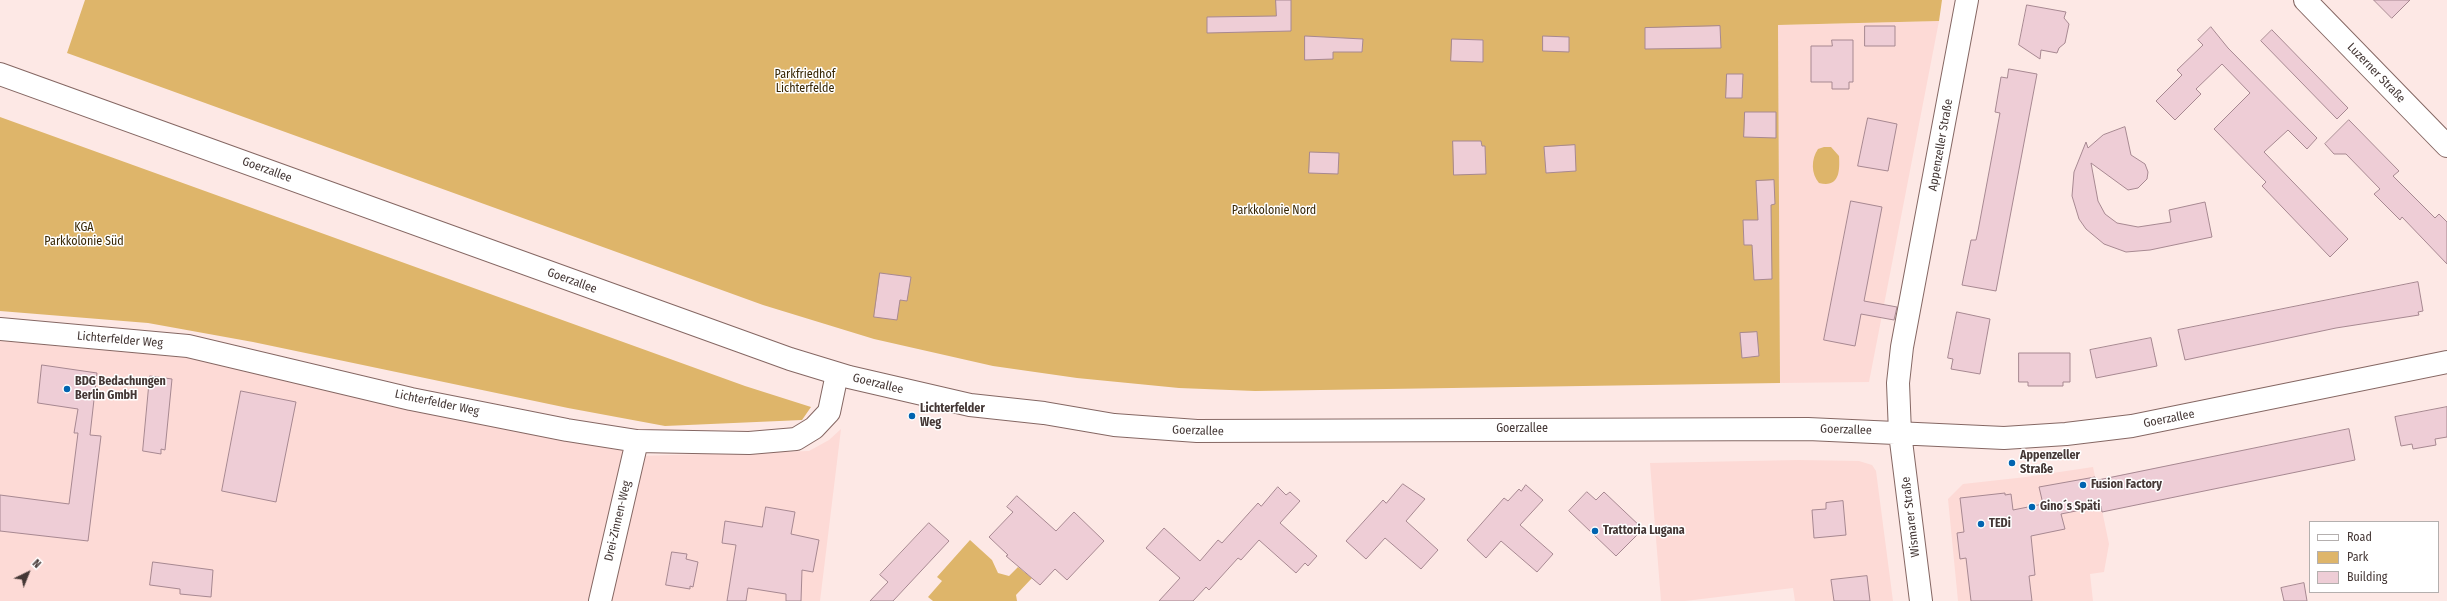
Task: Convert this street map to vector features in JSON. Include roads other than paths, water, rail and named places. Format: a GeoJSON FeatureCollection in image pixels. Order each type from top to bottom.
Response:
{"type":"FeatureCollection","features":[{"type":"Feature","properties":{"kind":"main road","name":"Appenzeller Straße"},"geometry":{"type":"LineString","coordinates":[[1900,433],[1898,383],[1902,347],[1967,0]]}},
{"type":"Feature","properties":{"kind":"main road","name":"Luzerner Straße"},"geometry":{"type":"LineString","coordinates":[[2305,0],[2447,146]]}},
{"type":"Feature","properties":{"kind":"main road","name":"Goerzallee"},"geometry":{"type":"LineString","coordinates":[[0,74],[751,346],[837,374],[912,393],[1001,410],[1044,413],[1114,426],[1197,432],[1744,429],[1900,433],[2004,438],[2066,434],[2125,427],[2447,362]]}},
{"type":"Feature","properties":{"kind":"main road","name":"Lichterfelder Weg"},"geometry":{"type":"LineString","coordinates":[[0,329],[188,346],[411,399],[553,427],[637,441],[749,443],[796,439],[814,428],[829,412],[837,374]]}},
{"type":"Feature","properties":{"kind":"main road","name":"Wismarer Straße"},"geometry":{"type":"LineString","coordinates":[[1900,433],[1921,601]]}},
{"type":"Feature","properties":{"kind":"main road","name":"Drei-Zinnen-Weg"},"geometry":{"type":"LineString","coordinates":[[600,601],[637,441]]}},
{"type":"Feature","properties":{"kind":"place","name":"BDG Bedachungen Berlin GmbH"},"geometry":{"type":"Point","coordinates":[67,389]}},
{"type":"Feature","properties":{"kind":"place","name":"Lichterfelder Weg"},"geometry":{"type":"Point","coordinates":[912,416]}},
{"type":"Feature","properties":{"kind":"place","name":"Appenzeller Straße"},"geometry":{"type":"Point","coordinates":[2012,463]}},
{"type":"Feature","properties":{"kind":"place","name":"Fusion Factory"},"geometry":{"type":"Point","coordinates":[2083,485]}},
{"type":"Feature","properties":{"kind":"place","name":"Gino´s Späti"},"geometry":{"type":"Point","coordinates":[2032,507]}},
{"type":"Feature","properties":{"kind":"place","name":"TEDi"},"geometry":{"type":"Point","coordinates":[1981,524]}},
{"type":"Feature","properties":{"kind":"place","name":"Trattoria Lugana"},"geometry":{"type":"Point","coordinates":[1595,531]}},
{"type":"Feature","properties":{"kind":"park label","name":"Parkfriedhof Lichterfelde"},"geometry":{"type":"Point","coordinates":[805,82]}},
{"type":"Feature","properties":{"kind":"park label","name":"Parkkolonie Nord"},"geometry":{"type":"Point","coordinates":[1274,211]}},
{"type":"Feature","properties":{"kind":"park label","name":"KGA Parkkolonie Süd"},"geometry":{"type":"Point","coordinates":[84,235]}}]}
